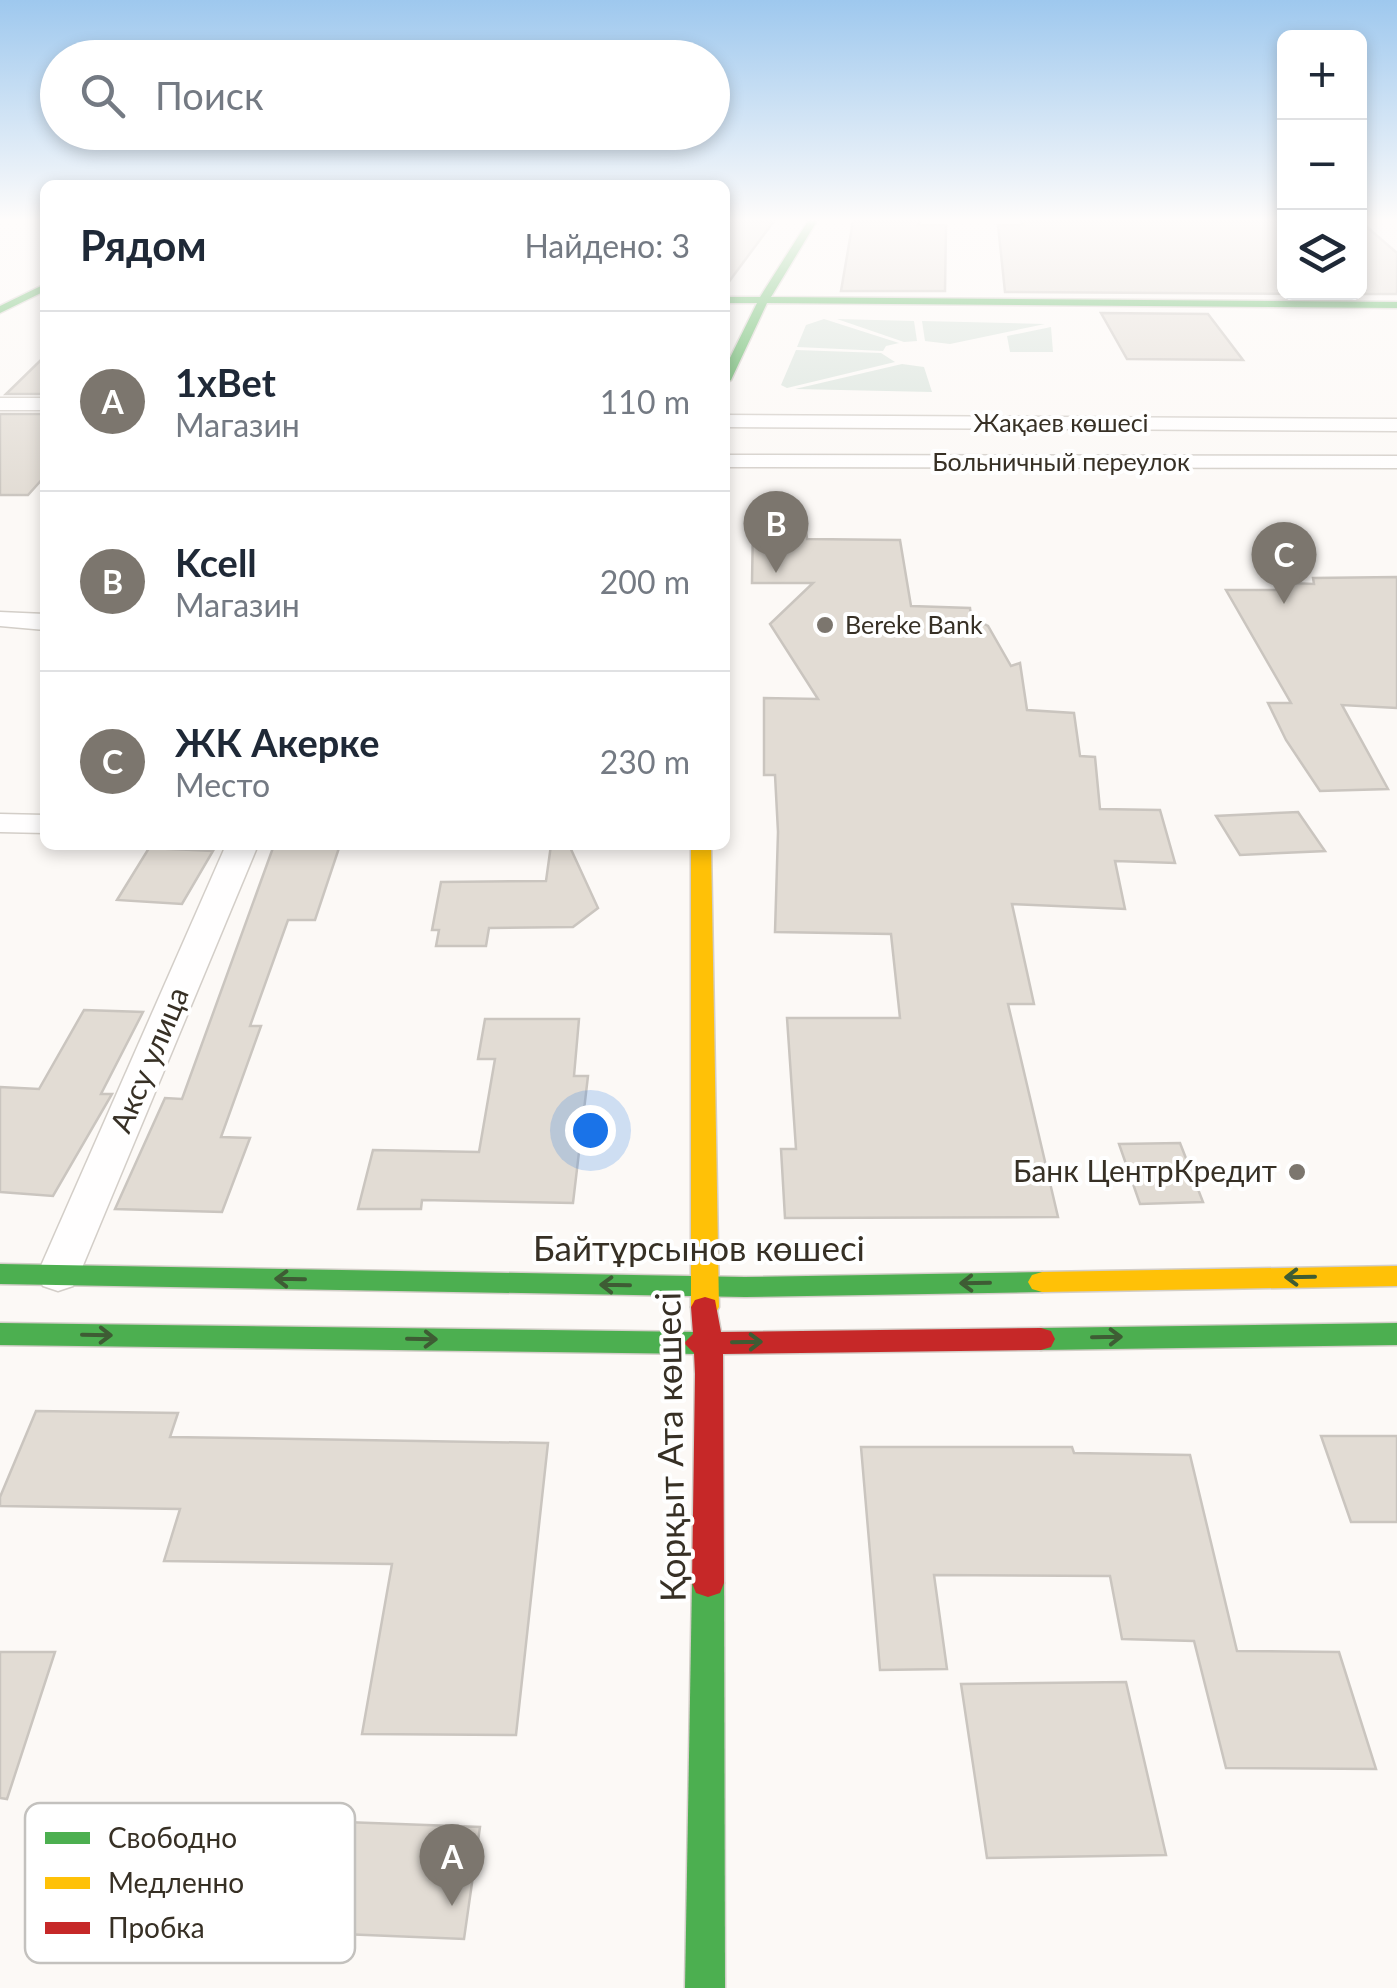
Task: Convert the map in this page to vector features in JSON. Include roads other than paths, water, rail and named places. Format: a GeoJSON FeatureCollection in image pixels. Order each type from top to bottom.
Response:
{"type":"FeatureCollection","features":[{"type":"Feature","properties":{"kind":"street"},"geometry":{"type":"LineString","coordinates":[[730,371],[758,314]]}},
{"type":"Feature","properties":{"kind":"street"},"geometry":{"type":"LineString","coordinates":[[730,327],[748,338],[827,314]]}},
{"type":"Feature","properties":{"kind":"street"},"geometry":{"type":"LineString","coordinates":[[1059,314],[1193,317],[1397,314]]}},
{"type":"Feature","properties":{"kind":"street"},"geometry":{"type":"LineString","coordinates":[[0,404],[40,404]]}},
{"type":"Feature","properties":{"kind":"street","name":"Жақаев көшесі"},"geometry":{"type":"LineString","coordinates":[[730,406],[1397,408]]}},
{"type":"Feature","properties":{"kind":"street"},"geometry":{"type":"LineString","coordinates":[[0,420],[40,420]]}},
{"type":"Feature","properties":{"kind":"street","name":"Жақаев көшесі"},"geometry":{"type":"LineString","coordinates":[[730,421],[1397,425]]}},
{"type":"Feature","properties":{"kind":"street"},"geometry":{"type":"LineString","coordinates":[[1250,424],[1282,462]]}},
{"type":"Feature","properties":{"kind":"street","name":"Больничный переулок"},"geometry":{"type":"LineString","coordinates":[[730,461],[1397,462]]}},
{"type":"Feature","properties":{"kind":"street"},"geometry":{"type":"LineString","coordinates":[[0,619],[40,622]]}},
{"type":"Feature","properties":{"kind":"street"},"geometry":{"type":"LineString","coordinates":[[0,823],[40,824]]}},
{"type":"Feature","properties":{"kind":"street","name":"Аксу улица"},"geometry":{"type":"LineString","coordinates":[[58,1275],[240,850]]}},
{"type":"Feature","properties":{"kind":"street","name":"Қорқыт Ата көшесі"},"geometry":{"type":"LineString","coordinates":[[700,850],[703,1286],[710,1342],[705,1988]]}},
{"type":"Feature","properties":{"kind":"street","name":"Байтұрсынов көшесі"},"geometry":{"type":"LineString","coordinates":[[0,1274],[703,1286],[1397,1276]]}},
{"type":"Feature","properties":{"kind":"street"},"geometry":{"type":"LineString","coordinates":[[0,1334],[710,1342],[1397,1334]]}},
{"type":"Feature","properties":{"kind":"place","name":"Kcell"},"geometry":{"type":"Point","coordinates":[776,573]}},
{"type":"Feature","properties":{"kind":"place","name":"ЖК Акерке"},"geometry":{"type":"Point","coordinates":[1284,604]}},
{"type":"Feature","properties":{"kind":"place","name":"Bereke Bank"},"geometry":{"type":"Point","coordinates":[825,625]}},
{"type":"Feature","properties":{"kind":"place","name":"Банк ЦентрКредит"},"geometry":{"type":"Point","coordinates":[1297,1172]}},
{"type":"Feature","properties":{"kind":"place","name":"1xBet"},"geometry":{"type":"Point","coordinates":[452,1906]}}]}
